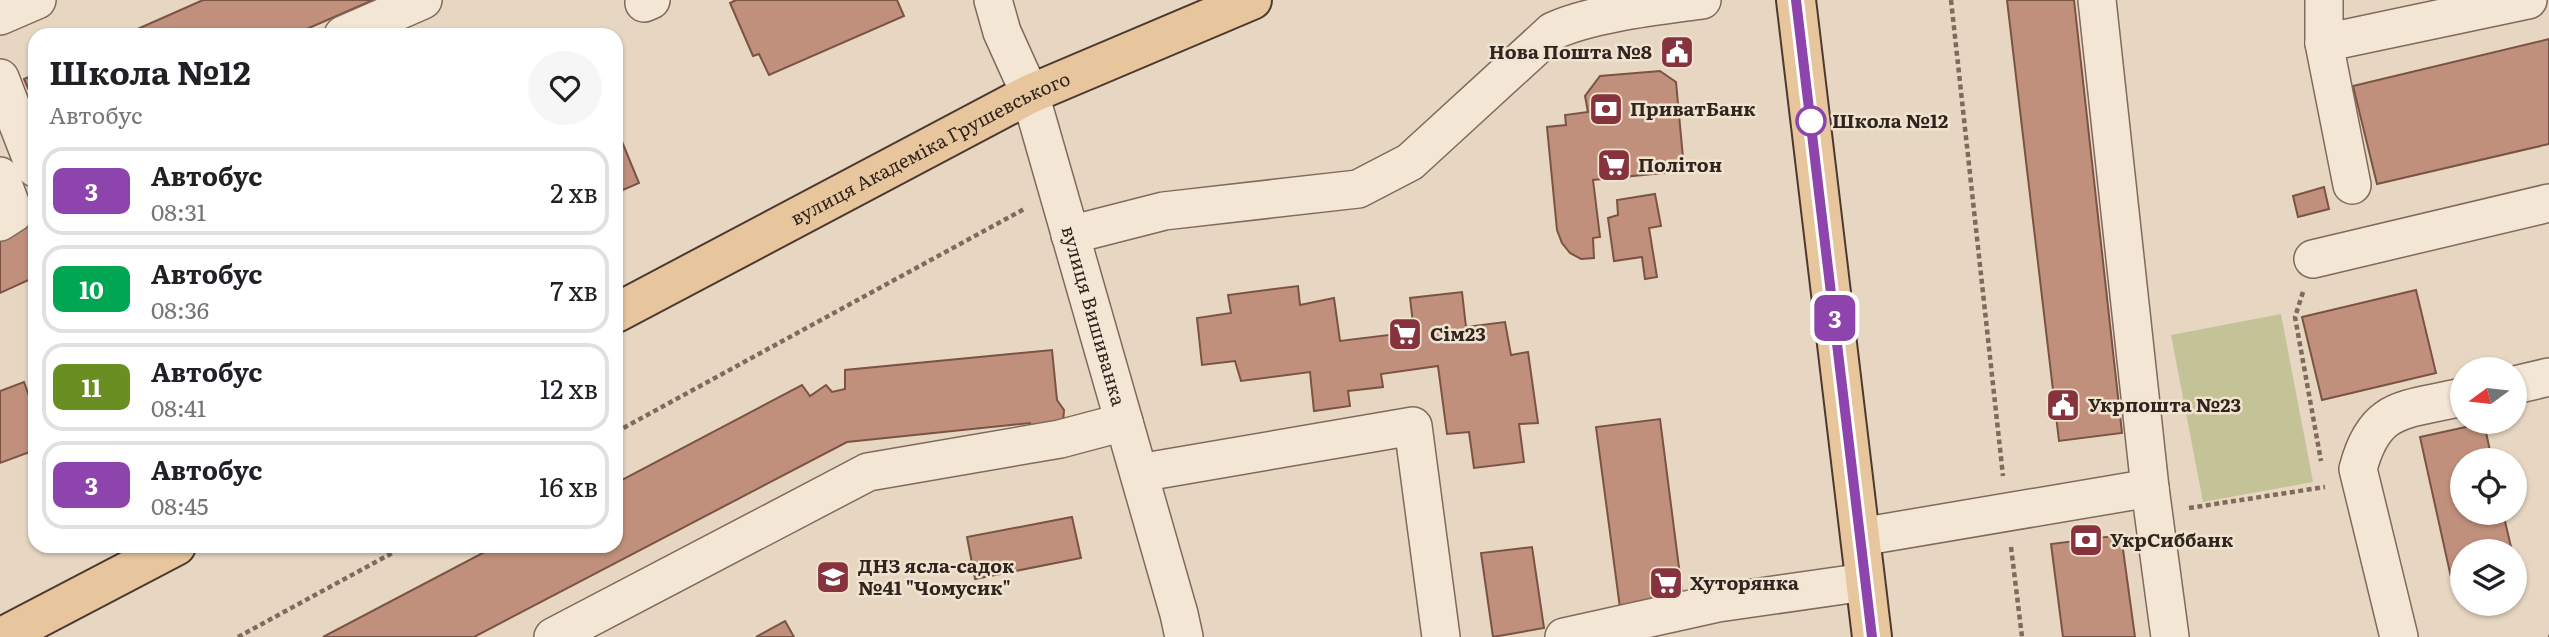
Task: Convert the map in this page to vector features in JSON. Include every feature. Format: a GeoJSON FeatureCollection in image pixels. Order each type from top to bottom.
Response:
{"type":"FeatureCollection","features":[{"type":"Feature","properties":{"kind":"main road","name":"вулиця Академіка Грушевського"},"geometry":{"type":"LineString","coordinates":[[623,309],[1030,94],[1252,0]]}},
{"type":"Feature","properties":{"kind":"main road"},"geometry":{"type":"LineString","coordinates":[[1796,0],[1872,637]]}},
{"type":"Feature","properties":{"kind":"main road"},"geometry":{"type":"LineString","coordinates":[[2,637],[163,553]]}},
{"type":"Feature","properties":{"kind":"street"},"geometry":{"type":"LineString","coordinates":[[0,16],[37,0]]}},
{"type":"Feature","properties":{"kind":"street"},"geometry":{"type":"LineString","coordinates":[[359,28],[423,0]]}},
{"type":"Feature","properties":{"kind":"street","name":"вулиця Вишиванка"},"geometry":{"type":"LineString","coordinates":[[993,0],[1002,33],[1030,94],[1184,637]]}},
{"type":"Feature","properties":{"kind":"street"},"geometry":{"type":"LineString","coordinates":[[1070,235],[1164,211],[1358,189],[1410,162],[1553,31],[1568,24],[1655,6],[1702,0]]}},
{"type":"Feature","properties":{"kind":"street"},"geometry":{"type":"LineString","coordinates":[[2097,0],[2151,501],[2170,637]]}},
{"type":"Feature","properties":{"kind":"street"},"geometry":{"type":"LineString","coordinates":[[2324,0],[2324,43],[2352,186]]}},
{"type":"Feature","properties":{"kind":"street"},"geometry":{"type":"LineString","coordinates":[[2324,43],[2528,0]]}},
{"type":"Feature","properties":{"kind":"street"},"geometry":{"type":"LineString","coordinates":[[0,78],[28,150]]}},
{"type":"Feature","properties":{"kind":"street"},"geometry":{"type":"LineString","coordinates":[[0,176],[14,213],[0,222]]}},
{"type":"Feature","properties":{"kind":"street"},"geometry":{"type":"LineString","coordinates":[[2313,259],[2549,203]]}},
{"type":"Feature","properties":{"kind":"street"},"geometry":{"type":"LineString","coordinates":[[2527,382],[2549,377]]}},
{"type":"Feature","properties":{"kind":"street"},"geometry":{"type":"LineString","coordinates":[[2399,637],[2358,469],[2364,446],[2376,426],[2392,414],[2450,400]]}},
{"type":"Feature","properties":{"kind":"street"},"geometry":{"type":"LineString","coordinates":[[553,637],[868,472],[1060,439],[1124,422]]}},
{"type":"Feature","properties":{"kind":"street"},"geometry":{"type":"LineString","coordinates":[[1139,473],[1413,426],[1441,637]]}},
{"type":"Feature","properties":{"kind":"street"},"geometry":{"type":"LineString","coordinates":[[1860,537],[2007,512],[2151,501]]}},
{"type":"Feature","properties":{"kind":"street"},"geometry":{"type":"LineString","coordinates":[[1564,637],[1718,603],[1865,582]]}},
{"type":"Feature","properties":{"kind":"path"},"geometry":{"type":"LineString","coordinates":[[1951,0],[2022,637]]}},
{"type":"Feature","properties":{"kind":"path"},"geometry":{"type":"LineString","coordinates":[[623,428],[1058,191]]}},
{"type":"Feature","properties":{"kind":"path"},"geometry":{"type":"LineString","coordinates":[[2151,501],[2325,487],[2295,317],[2313,259]]}},
{"type":"Feature","properties":{"kind":"path"},"geometry":{"type":"LineString","coordinates":[[238,637],[392,553]]}},
{"type":"Feature","properties":{"kind":"green space"},"geometry":{"type":"Polygon","coordinates":[[[2281,314],[2313,482],[2203,502],[2171,335],[2281,314]]]}},
{"type":"Feature","properties":{"kind":"building"},"geometry":{"type":"Polygon","coordinates":[[[203,0],[373,0],[309,28],[140,28],[203,0]]]}},
{"type":"Feature","properties":{"kind":"building"},"geometry":{"type":"Polygon","coordinates":[[[736,0],[897,0],[904,16],[769,75],[759,54],[753,56],[730,3],[736,0]]]}},
{"type":"Feature","properties":{"kind":"building"},"geometry":{"type":"Polygon","coordinates":[[[2007,0],[2074,0],[2122,433],[2059,441],[2007,0]]]}},
{"type":"Feature","properties":{"kind":"building"},"geometry":{"type":"Polygon","coordinates":[[[2549,39],[2549,144],[2377,184],[2353,86],[2549,39]]]}},
{"type":"Feature","properties":{"kind":"building","name":"Політон"},"geometry":{"type":"Polygon","coordinates":[[[1660,71],[1676,82],[1683,158],[1673,172],[1593,180],[1600,237],[1593,238],[1594,258],[1581,259],[1570,253],[1557,230],[1547,127],[1566,125],[1565,115],[1588,112],[1585,96],[1600,76],[1660,71]]]}},
{"type":"Feature","properties":{"kind":"building"},"geometry":{"type":"Polygon","coordinates":[[[623,144],[639,183],[623,190],[623,144]]]}},
{"type":"Feature","properties":{"kind":"building"},"geometry":{"type":"Polygon","coordinates":[[[2324,187],[2329,209],[2298,217],[2293,196],[2324,187]]]}},
{"type":"Feature","properties":{"kind":"building"},"geometry":{"type":"Polygon","coordinates":[[[1655,194],[1661,226],[1649,228],[1657,277],[1645,279],[1642,257],[1614,261],[1608,218],[1618,215],[1617,200],[1655,194]]]}},
{"type":"Feature","properties":{"kind":"building"},"geometry":{"type":"Polygon","coordinates":[[[28,226],[28,280],[0,293],[0,238],[28,226]]]}},
{"type":"Feature","properties":{"kind":"building"},"geometry":{"type":"Polygon","coordinates":[[[1298,286],[1300,305],[1334,298],[1340,341],[1414,332],[1410,298],[1462,292],[1466,327],[1505,322],[1511,355],[1528,352],[1538,423],[1519,424],[1524,462],[1474,468],[1469,432],[1447,434],[1438,366],[1381,374],[1383,387],[1348,391],[1350,406],[1314,411],[1310,372],[1241,381],[1235,361],[1202,365],[1197,318],[1231,313],[1228,295],[1298,286]]]}},
{"type":"Feature","properties":{"kind":"building"},"geometry":{"type":"Polygon","coordinates":[[[2416,290],[2436,373],[2322,400],[2302,317],[2416,290]]]}},
{"type":"Feature","properties":{"kind":"building"},"geometry":{"type":"Polygon","coordinates":[[[1052,350],[1057,400],[1064,410],[1063,424],[1032,432],[1030,423],[847,442],[474,637],[323,637],[483,553],[623,553],[623,479],[802,385],[810,396],[826,385],[832,392],[845,389],[845,370],[1052,350]]]}},
{"type":"Feature","properties":{"kind":"building"},"geometry":{"type":"Polygon","coordinates":[[[24,382],[28,393],[28,453],[0,463],[0,391],[24,382]]]}},
{"type":"Feature","properties":{"kind":"building"},"geometry":{"type":"Polygon","coordinates":[[[1660,419],[1683,599],[1620,608],[1596,427],[1660,419]]]}},
{"type":"Feature","properties":{"kind":"building"},"geometry":{"type":"Polygon","coordinates":[[[2450,430],[2450,434],[2486,434],[2489,448],[2450,448],[2450,525],[2506,525],[2509,539],[2450,539],[2450,573],[2420,437],[2450,430]]]}},
{"type":"Feature","properties":{"kind":"building"},"geometry":{"type":"Polygon","coordinates":[[[1072,517],[1081,558],[975,579],[967,537],[1072,517]]]}},
{"type":"Feature","properties":{"kind":"building"},"geometry":{"type":"Polygon","coordinates":[[[2121,535],[2135,637],[2063,637],[2051,544],[2121,535]]]}},
{"type":"Feature","properties":{"kind":"building"},"geometry":{"type":"Polygon","coordinates":[[[1532,547],[1544,628],[1493,637],[1481,553],[1532,547]]]}},
{"type":"Feature","properties":{"kind":"building"},"geometry":{"type":"Polygon","coordinates":[[[785,621],[794,637],[756,637],[785,621]]]}},
{"type":"Feature","properties":{"kind":"bus line","name":"3"},"geometry":{"type":"LineString","coordinates":[[1796,0],[1872,637]]}},
{"type":"Feature","properties":{"kind":"place","name":"Нова Пошта №8"},"geometry":{"type":"Point","coordinates":[1677,52]}},
{"type":"Feature","properties":{"kind":"place","name":"ПриватБанк"},"geometry":{"type":"Point","coordinates":[1606,109]}},
{"type":"Feature","properties":{"kind":"place","name":"Школа №12"},"geometry":{"type":"Point","coordinates":[1811,121]}},
{"type":"Feature","properties":{"kind":"place","name":"Політон"},"geometry":{"type":"Point","coordinates":[1614,165]}},
{"type":"Feature","properties":{"kind":"place","name":"Сім23"},"geometry":{"type":"Point","coordinates":[1405,334]}},
{"type":"Feature","properties":{"kind":"place","name":"Укрпошта №23"},"geometry":{"type":"Point","coordinates":[2063,405]}},
{"type":"Feature","properties":{"kind":"place","name":"УкрСиббанк"},"geometry":{"type":"Point","coordinates":[2086,540]}},
{"type":"Feature","properties":{"kind":"place","name":"ДНЗ ясла-садок №41 \"Чомусик\""},"geometry":{"type":"Point","coordinates":[833,577]}},
{"type":"Feature","properties":{"kind":"place","name":"Хуторянка"},"geometry":{"type":"Point","coordinates":[1666,583]}}]}
